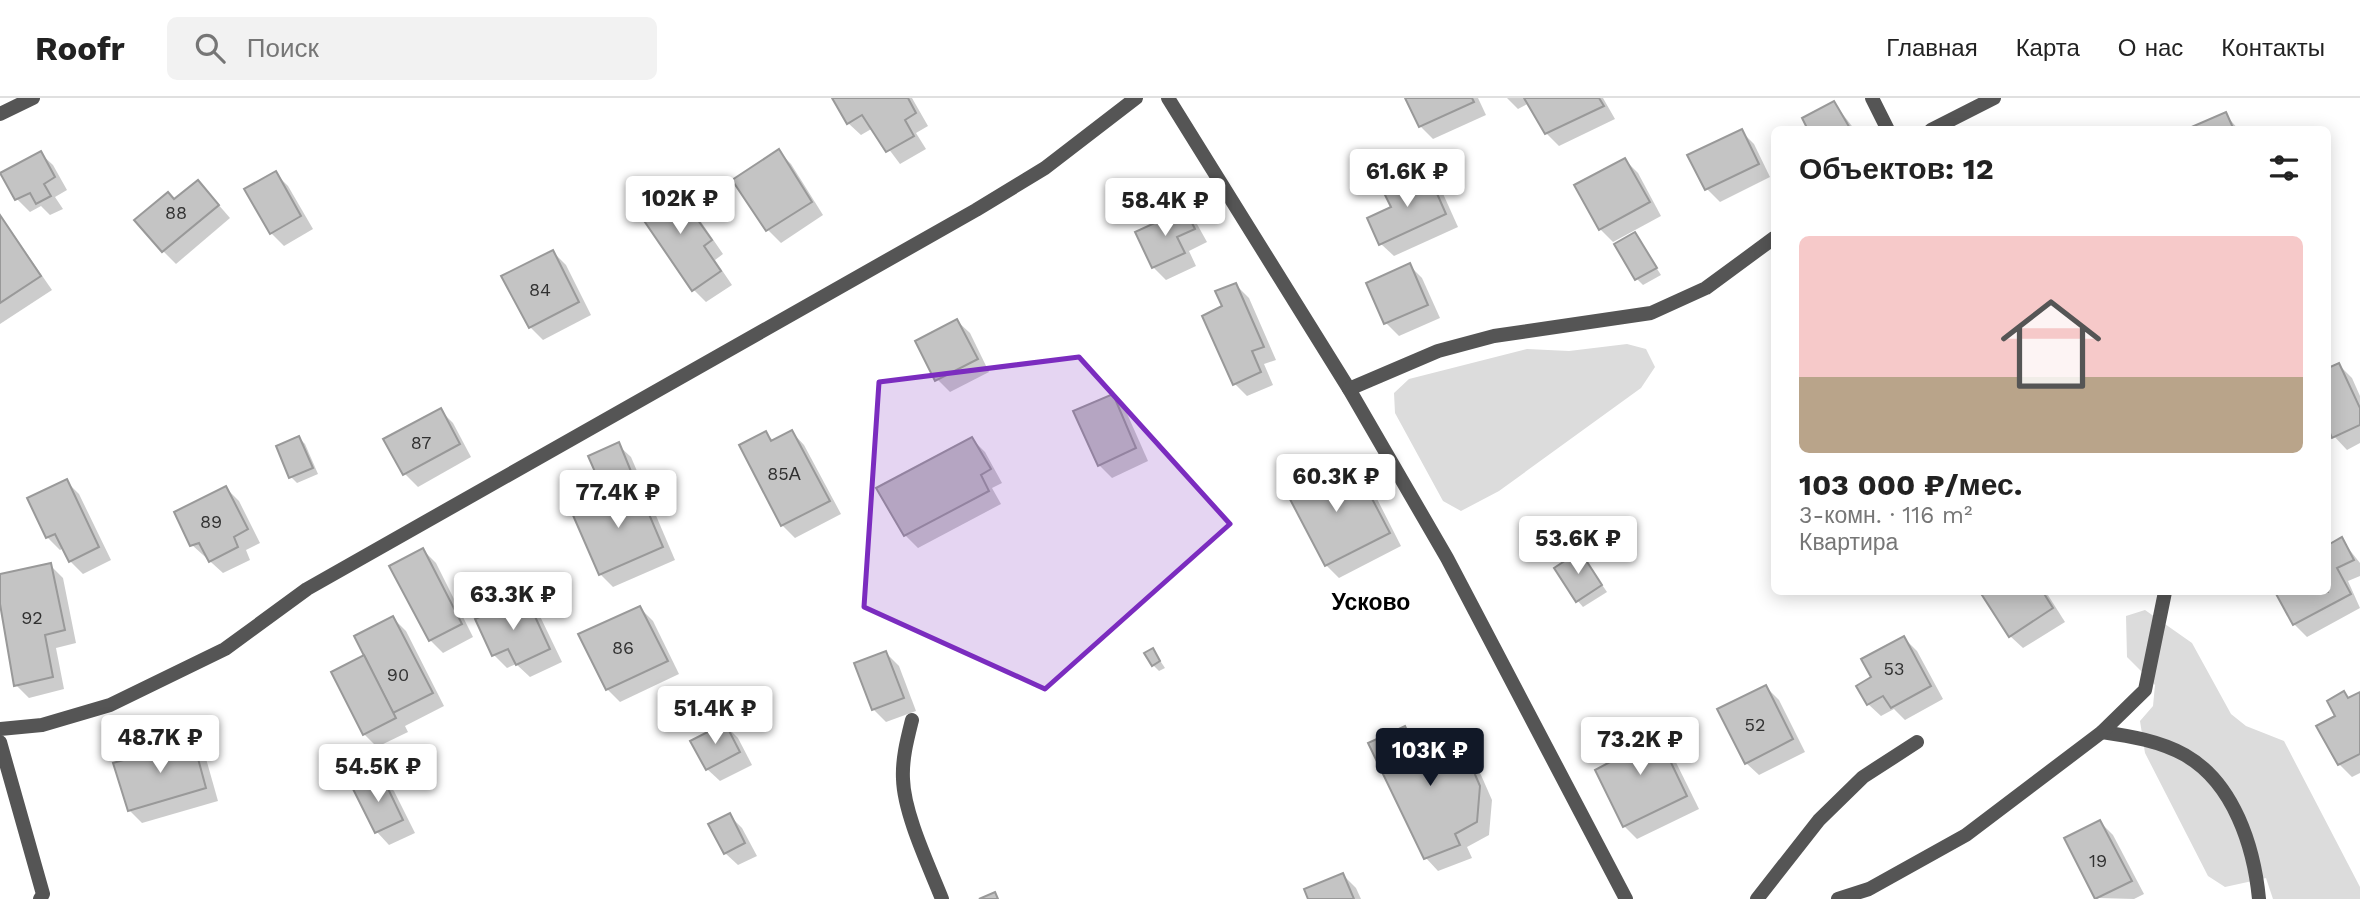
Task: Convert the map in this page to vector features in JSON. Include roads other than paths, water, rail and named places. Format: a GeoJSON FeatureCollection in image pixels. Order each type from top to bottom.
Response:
{"type":"FeatureCollection","features":[{"type":"Feature","properties":{"kind":"street"},"geometry":{"type":"LineString","coordinates":[[0,114],[33,98]]}},
{"type":"Feature","properties":{"kind":"street"},"geometry":{"type":"LineString","coordinates":[[0,729],[41,725],[110,705],[225,649],[307,589],[1022,182],[1117,115],[1136,98]]}},
{"type":"Feature","properties":{"kind":"street"},"geometry":{"type":"LineString","coordinates":[[1168,98],[1349,389],[1447,558],[1626,899]]}},
{"type":"Feature","properties":{"kind":"street"},"geometry":{"type":"LineString","coordinates":[[1872,98],[1886,126]]}},
{"type":"Feature","properties":{"kind":"street"},"geometry":{"type":"LineString","coordinates":[[1939,126],[1994,98]]}},
{"type":"Feature","properties":{"kind":"street"},"geometry":{"type":"LineString","coordinates":[[1349,389],[1438,351],[1494,336],[1650,313],[1706,288],[1771,240]]}},
{"type":"Feature","properties":{"kind":"street"},"geometry":{"type":"LineString","coordinates":[[1838,899],[1869,889],[1966,835],[2102,732],[2145,690],[2164,595]]}},
{"type":"Feature","properties":{"kind":"street"},"geometry":{"type":"LineString","coordinates":[[912,720],[905,748],[903,782],[920,843],[942,899]]}},
{"type":"Feature","properties":{"kind":"street"},"geometry":{"type":"LineString","coordinates":[[2102,732],[2136,736],[2186,755],[2221,788],[2240,821],[2256,870],[2259,899]]}},
{"type":"Feature","properties":{"kind":"street"},"geometry":{"type":"LineString","coordinates":[[0,742],[43,894],[40,899]]}},
{"type":"Feature","properties":{"kind":"street"},"geometry":{"type":"LineString","coordinates":[[1757,899],[1828,811],[1863,777],[1917,742]]}},
{"type":"Feature","properties":{"kind":"district","name":"Усково"},"geometry":{"type":"Point","coordinates":[1371,602]}}]}
